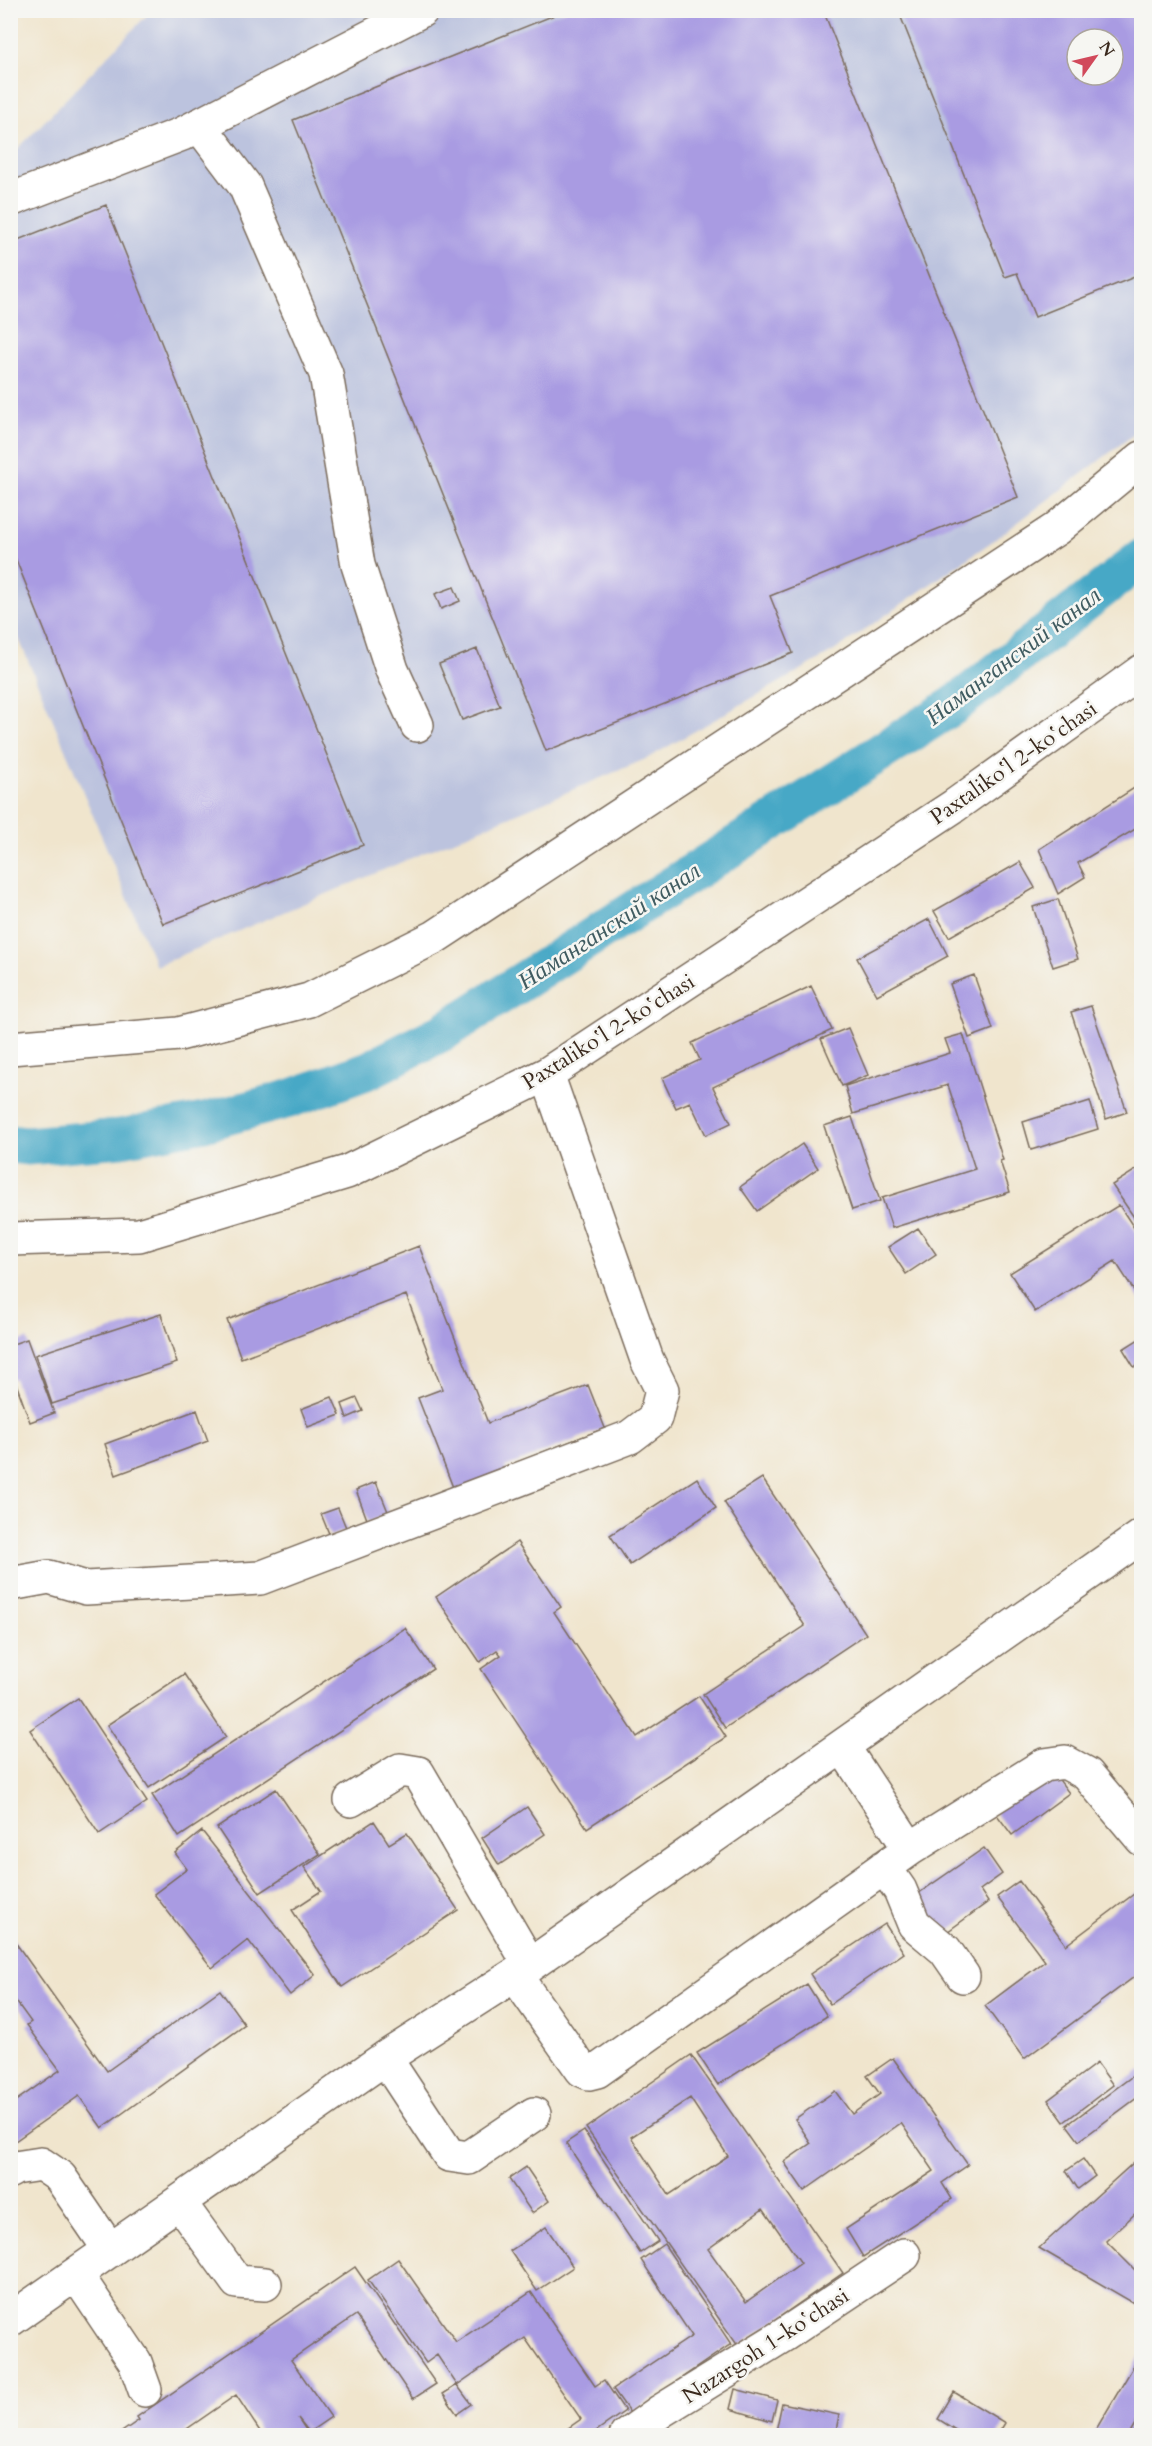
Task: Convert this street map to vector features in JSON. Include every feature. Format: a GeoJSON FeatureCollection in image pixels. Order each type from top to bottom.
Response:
{"type":"FeatureCollection","features":[{"type":"Feature","properties":{"kind":"street"},"geometry":{"type":"LineString","coordinates":[[10,200],[182,134],[422,10]]}},
{"type":"Feature","properties":{"kind":"street"},"geometry":{"type":"LineString","coordinates":[[200,125],[245,186],[326,374],[358,566],[392,670],[417,725]]}},
{"type":"Feature","properties":{"kind":"street"},"geometry":{"type":"LineString","coordinates":[[10,1048],[179,1034],[309,999],[435,937],[1056,529],[1142,459]]}},
{"type":"Feature","properties":{"kind":"street","name":"Paxtalikoʻl 2-koʻchasi"},"geometry":{"type":"LineString","coordinates":[[10,1239],[139,1235],[347,1172],[547,1074],[954,806],[1142,671]]}},
{"type":"Feature","properties":{"kind":"street"},"geometry":{"type":"LineString","coordinates":[[10,1584],[49,1577],[86,1588],[260,1578],[630,1437],[655,1418],[662,1390],[647,1360],[547,1074]]}},
{"type":"Feature","properties":{"kind":"street"},"geometry":{"type":"LineString","coordinates":[[10,2320],[385,2058],[523,1970],[1142,1536]]}},
{"type":"Feature","properties":{"kind":"street"},"geometry":{"type":"LineString","coordinates":[[843,1747],[897,1858],[900,1890],[914,1924],[945,1950],[963,1977]]}},
{"type":"Feature","properties":{"kind":"street"},"geometry":{"type":"LineString","coordinates":[[351,1800],[400,1770],[418,1773],[523,1970],[582,2070],[589,2073],[597,2071],[897,1858],[1044,1765],[1065,1762],[1087,1774],[1142,1839]]}},
{"type":"Feature","properties":{"kind":"street"},"geometry":{"type":"LineString","coordinates":[[385,2058],[449,2156],[469,2158],[534,2114]]}},
{"type":"Feature","properties":{"kind":"street"},"geometry":{"type":"LineString","coordinates":[[10,2171],[40,2164],[60,2177],[110,2250]]}},
{"type":"Feature","properties":{"kind":"street"},"geometry":{"type":"LineString","coordinates":[[179,2202],[237,2282],[265,2284]]}},
{"type":"Feature","properties":{"kind":"street","name":"Nazargoh 1-koʻchasi"},"geometry":{"type":"LineString","coordinates":[[626,2436],[661,2411],[784,2335],[904,2255]]}},
{"type":"Feature","properties":{"kind":"street"},"geometry":{"type":"LineString","coordinates":[[76,2274],[135,2362],[145,2390]]}},
{"type":"Feature","properties":{"kind":"shaded area"},"geometry":{"type":"Polygon","coordinates":[[[151,11],[1141,11],[1141,429],[1000,536],[834,651],[648,758],[156,966],[11,620],[10,157],[151,11]]]}},
{"type":"Feature","properties":{"kind":"building"},"geometry":{"type":"Polygon","coordinates":[[[567,10],[823,10],[1018,497],[770,596],[793,653],[546,751],[293,120],[567,10]]]}},
{"type":"Feature","properties":{"kind":"building"},"geometry":{"type":"Polygon","coordinates":[[[898,10],[1142,10],[1142,274],[1035,317],[1017,273],[1005,277],[898,10]]]}},
{"type":"Feature","properties":{"kind":"building"},"geometry":{"type":"Polygon","coordinates":[[[106,205],[363,845],[163,924],[10,545],[10,243],[106,205]]]}},
{"type":"Feature","properties":{"kind":"building"},"geometry":{"type":"Polygon","coordinates":[[[454,587],[460,601],[441,609],[435,594],[454,587]]]}},
{"type":"Feature","properties":{"kind":"building"},"geometry":{"type":"Polygon","coordinates":[[[477,649],[500,706],[462,720],[439,664],[477,649]]]}},
{"type":"Feature","properties":{"kind":"building"},"geometry":{"type":"Polygon","coordinates":[[[1142,783],[1142,837],[1137,828],[1078,863],[1085,877],[1058,894],[1039,849],[1142,783]]]}},
{"type":"Feature","properties":{"kind":"building"},"geometry":{"type":"Polygon","coordinates":[[[1020,862],[1035,888],[949,937],[934,911],[1020,862]]]}},
{"type":"Feature","properties":{"kind":"building"},"geometry":{"type":"Polygon","coordinates":[[[1058,899],[1078,959],[1053,967],[1033,907],[1058,899]]]}},
{"type":"Feature","properties":{"kind":"building"},"geometry":{"type":"Polygon","coordinates":[[[929,919],[948,956],[877,995],[857,958],[929,919]]]}},
{"type":"Feature","properties":{"kind":"building"},"geometry":{"type":"Polygon","coordinates":[[[974,975],[993,1029],[969,1038],[950,984],[974,975]]]}},
{"type":"Feature","properties":{"kind":"building"},"geometry":{"type":"Polygon","coordinates":[[[811,986],[832,1030],[713,1087],[731,1123],[706,1135],[690,1102],[676,1108],[662,1078],[700,1060],[692,1043],[811,986]]]}},
{"type":"Feature","properties":{"kind":"building"},"geometry":{"type":"Polygon","coordinates":[[[1091,1006],[1127,1112],[1106,1119],[1071,1012],[1091,1006]]]}},
{"type":"Feature","properties":{"kind":"building"},"geometry":{"type":"Polygon","coordinates":[[[848,1028],[868,1075],[842,1086],[821,1039],[848,1028]]]}},
{"type":"Feature","properties":{"kind":"building"},"geometry":{"type":"Polygon","coordinates":[[[963,1034],[1003,1160],[1000,1161],[1010,1192],[892,1228],[882,1198],[975,1169],[948,1085],[853,1114],[845,1086],[950,1053],[945,1039],[963,1034]]]}},
{"type":"Feature","properties":{"kind":"building"},"geometry":{"type":"Polygon","coordinates":[[[1090,1101],[1098,1129],[1031,1150],[1023,1122],[1090,1101]]]}},
{"type":"Feature","properties":{"kind":"building"},"geometry":{"type":"Polygon","coordinates":[[[852,1117],[880,1201],[852,1210],[824,1126],[852,1117]]]}},
{"type":"Feature","properties":{"kind":"building"},"geometry":{"type":"Polygon","coordinates":[[[802,1144],[818,1168],[757,1211],[740,1187],[802,1144]]]}},
{"type":"Feature","properties":{"kind":"building"},"geometry":{"type":"Polygon","coordinates":[[[1142,1166],[1142,1229],[1112,1185],[1142,1166]]]}},
{"type":"Feature","properties":{"kind":"building"},"geometry":{"type":"Polygon","coordinates":[[[1119,1205],[1142,1240],[1142,1303],[1115,1261],[1035,1312],[1010,1273],[1119,1205]]]}},
{"type":"Feature","properties":{"kind":"building"},"geometry":{"type":"Polygon","coordinates":[[[918,1228],[936,1254],[906,1274],[888,1247],[918,1228]]]}},
{"type":"Feature","properties":{"kind":"building"},"geometry":{"type":"Polygon","coordinates":[[[419,1246],[488,1423],[588,1385],[605,1428],[505,1467],[508,1476],[456,1495],[418,1398],[442,1389],[406,1295],[241,1358],[227,1320],[419,1246]]]}},
{"type":"Feature","properties":{"kind":"building"},"geometry":{"type":"Polygon","coordinates":[[[161,1314],[177,1363],[52,1404],[35,1355],[161,1314]]]}},
{"type":"Feature","properties":{"kind":"building"},"geometry":{"type":"Polygon","coordinates":[[[1142,1337],[1142,1363],[1134,1367],[1123,1349],[1142,1337]]]}},
{"type":"Feature","properties":{"kind":"building"},"geometry":{"type":"Polygon","coordinates":[[[27,1339],[54,1413],[30,1422],[14,1378],[10,1379],[10,1345],[27,1339]]]}},
{"type":"Feature","properties":{"kind":"building"},"geometry":{"type":"Polygon","coordinates":[[[332,1397],[340,1415],[308,1427],[301,1409],[332,1397]]]}},
{"type":"Feature","properties":{"kind":"building"},"geometry":{"type":"Polygon","coordinates":[[[357,1398],[363,1411],[347,1418],[342,1404],[357,1398]]]}},
{"type":"Feature","properties":{"kind":"building"},"geometry":{"type":"Polygon","coordinates":[[[197,1410],[208,1441],[116,1475],[105,1444],[197,1410]]]}},
{"type":"Feature","properties":{"kind":"building"},"geometry":{"type":"Polygon","coordinates":[[[697,1478],[716,1508],[630,1565],[610,1535],[697,1478]]]}},
{"type":"Feature","properties":{"kind":"building"},"geometry":{"type":"Polygon","coordinates":[[[762,1478],[866,1634],[725,1728],[703,1694],[805,1626],[724,1502],[762,1478]]]}},
{"type":"Feature","properties":{"kind":"building"},"geometry":{"type":"Polygon","coordinates":[[[376,1482],[389,1514],[368,1522],[356,1490],[376,1482]]]}},
{"type":"Feature","properties":{"kind":"building"},"geometry":{"type":"Polygon","coordinates":[[[338,1508],[347,1530],[330,1536],[321,1514],[338,1508]]]}},
{"type":"Feature","properties":{"kind":"building"},"geometry":{"type":"Polygon","coordinates":[[[517,1542],[561,1607],[554,1612],[637,1737],[699,1696],[726,1737],[587,1828],[481,1669],[501,1655],[497,1650],[480,1662],[436,1597],[517,1542]]]}},
{"type":"Feature","properties":{"kind":"building"},"geometry":{"type":"Polygon","coordinates":[[[10,1544],[20,1570],[10,1573],[10,1544]]]}},
{"type":"Feature","properties":{"kind":"building"},"geometry":{"type":"Polygon","coordinates":[[[405,1628],[433,1669],[179,1837],[152,1795],[405,1628]]]}},
{"type":"Feature","properties":{"kind":"building"},"geometry":{"type":"Polygon","coordinates":[[[184,1674],[226,1737],[149,1788],[107,1725],[184,1674]]]}},
{"type":"Feature","properties":{"kind":"building"},"geometry":{"type":"Polygon","coordinates":[[[78,1698],[147,1802],[99,1834],[30,1730],[78,1698]]]}},
{"type":"Feature","properties":{"kind":"building"},"geometry":{"type":"Polygon","coordinates":[[[1051,1769],[1069,1793],[1012,1835],[994,1811],[1051,1769]]]}},
{"type":"Feature","properties":{"kind":"building"},"geometry":{"type":"Polygon","coordinates":[[[276,1789],[320,1854],[260,1893],[217,1828],[276,1789]]]}},
{"type":"Feature","properties":{"kind":"building"},"geometry":{"type":"Polygon","coordinates":[[[527,1807],[545,1834],[499,1865],[482,1838],[527,1807]]]}},
{"type":"Feature","properties":{"kind":"building"},"geometry":{"type":"Polygon","coordinates":[[[374,1821],[389,1844],[407,1833],[458,1910],[342,1987],[292,1910],[321,1891],[304,1867],[374,1821]]]}},
{"type":"Feature","properties":{"kind":"building"},"geometry":{"type":"Polygon","coordinates":[[[202,1831],[315,1975],[290,1995],[248,1940],[212,1968],[154,1894],[187,1869],[175,1853],[202,1831]]]}},
{"type":"Feature","properties":{"kind":"building"},"geometry":{"type":"Polygon","coordinates":[[[984,1848],[1002,1874],[980,1890],[988,1902],[940,1937],[912,1898],[984,1848]]]}},
{"type":"Feature","properties":{"kind":"building"},"geometry":{"type":"Polygon","coordinates":[[[1019,1881],[1066,1945],[1142,1888],[1142,1971],[1024,2059],[985,2006],[1045,1961],[997,1897],[1019,1881]]]}},
{"type":"Feature","properties":{"kind":"building"},"geometry":{"type":"Polygon","coordinates":[[[885,1924],[904,1953],[830,2004],[810,1974],[885,1924]]]}},
{"type":"Feature","properties":{"kind":"building"},"geometry":{"type":"Polygon","coordinates":[[[10,1935],[107,2071],[220,1990],[245,2025],[102,2128],[79,2096],[15,2141],[10,2136],[10,2105],[60,2070],[27,2025],[31,2022],[10,1993],[10,1935]]]}},
{"type":"Feature","properties":{"kind":"building"},"geometry":{"type":"Polygon","coordinates":[[[807,1984],[827,2016],[718,2085],[697,2053],[807,1984]]]}},
{"type":"Feature","properties":{"kind":"building"},"geometry":{"type":"Polygon","coordinates":[[[691,2055],[843,2273],[738,2346],[586,2128],[691,2055]],[[690,2098],[631,2137],[669,2195],[728,2156],[690,2098]],[[763,2209],[708,2249],[746,2302],[801,2263],[763,2209]]]}},
{"type":"Feature","properties":{"kind":"building"},"geometry":{"type":"Polygon","coordinates":[[[893,2058],[968,2165],[942,2183],[952,2199],[863,2257],[846,2229],[934,2171],[901,2123],[804,2191],[784,2162],[811,2143],[795,2119],[835,2091],[852,2114],[880,2094],[867,2076],[893,2058]]]}},
{"type":"Feature","properties":{"kind":"building"},"geometry":{"type":"Polygon","coordinates":[[[1097,2063],[1113,2085],[1064,2122],[1048,2100],[1097,2063]]]}},
{"type":"Feature","properties":{"kind":"building"},"geometry":{"type":"Polygon","coordinates":[[[1142,2069],[1142,2094],[1079,2141],[1067,2125],[1142,2069]]]}},
{"type":"Feature","properties":{"kind":"building"},"geometry":{"type":"Polygon","coordinates":[[[584,2131],[658,2241],[640,2253],[566,2143],[584,2131]]]}},
{"type":"Feature","properties":{"kind":"building"},"geometry":{"type":"Polygon","coordinates":[[[1142,2155],[1142,2207],[1106,2241],[1142,2277],[1142,2308],[1039,2248],[1142,2155]]]}},
{"type":"Feature","properties":{"kind":"building"},"geometry":{"type":"Polygon","coordinates":[[[1083,2159],[1095,2176],[1078,2189],[1066,2171],[1083,2159]]]}},
{"type":"Feature","properties":{"kind":"building"},"geometry":{"type":"Polygon","coordinates":[[[526,2167],[549,2201],[532,2213],[509,2179],[526,2167]]]}},
{"type":"Feature","properties":{"kind":"building"},"geometry":{"type":"Polygon","coordinates":[[[546,2227],[573,2267],[537,2291],[510,2251],[546,2227]]]}},
{"type":"Feature","properties":{"kind":"building"},"geometry":{"type":"Polygon","coordinates":[[[664,2244],[731,2344],[630,2413],[613,2389],[692,2336],[641,2260],[664,2244]]]}},
{"type":"Feature","properties":{"kind":"building"},"geometry":{"type":"Polygon","coordinates":[[[398,2259],[456,2342],[531,2292],[595,2386],[604,2380],[625,2411],[589,2436],[557,2436],[581,2419],[525,2338],[457,2385],[437,2355],[426,2363],[368,2280],[398,2259]]]}},
{"type":"Feature","properties":{"kind":"building"},"geometry":{"type":"Polygon","coordinates":[[[355,2267],[436,2384],[413,2399],[356,2315],[291,2360],[331,2417],[309,2432],[298,2418],[310,2436],[263,2436],[236,2395],[184,2431],[187,2436],[116,2436],[139,2420],[137,2417],[355,2267]]]}},
{"type":"Feature","properties":{"kind":"building"},"geometry":{"type":"Polygon","coordinates":[[[1142,2352],[1142,2412],[1128,2436],[1092,2436],[1142,2352]]]}},
{"type":"Feature","properties":{"kind":"building"},"geometry":{"type":"Polygon","coordinates":[[[457,2385],[471,2404],[457,2414],[443,2394],[457,2385]]]}},
{"type":"Feature","properties":{"kind":"building"},"geometry":{"type":"Polygon","coordinates":[[[735,2389],[777,2400],[772,2421],[730,2409],[735,2389]]]}},
{"type":"Feature","properties":{"kind":"building"},"geometry":{"type":"Polygon","coordinates":[[[954,2392],[1005,2423],[997,2436],[965,2436],[938,2419],[954,2392]]]}},
{"type":"Feature","properties":{"kind":"building"},"geometry":{"type":"Polygon","coordinates":[[[782,2403],[839,2415],[835,2436],[775,2436],[782,2403]]]}},
{"type":"Feature","properties":{"kind":"waterway","name":"Наманганский канал"},"geometry":{"type":"LineString","coordinates":[[10,1144],[27,1146],[121,1138],[204,1122],[289,1099],[369,1070],[443,1032],[953,706],[1142,558]]}}]}
